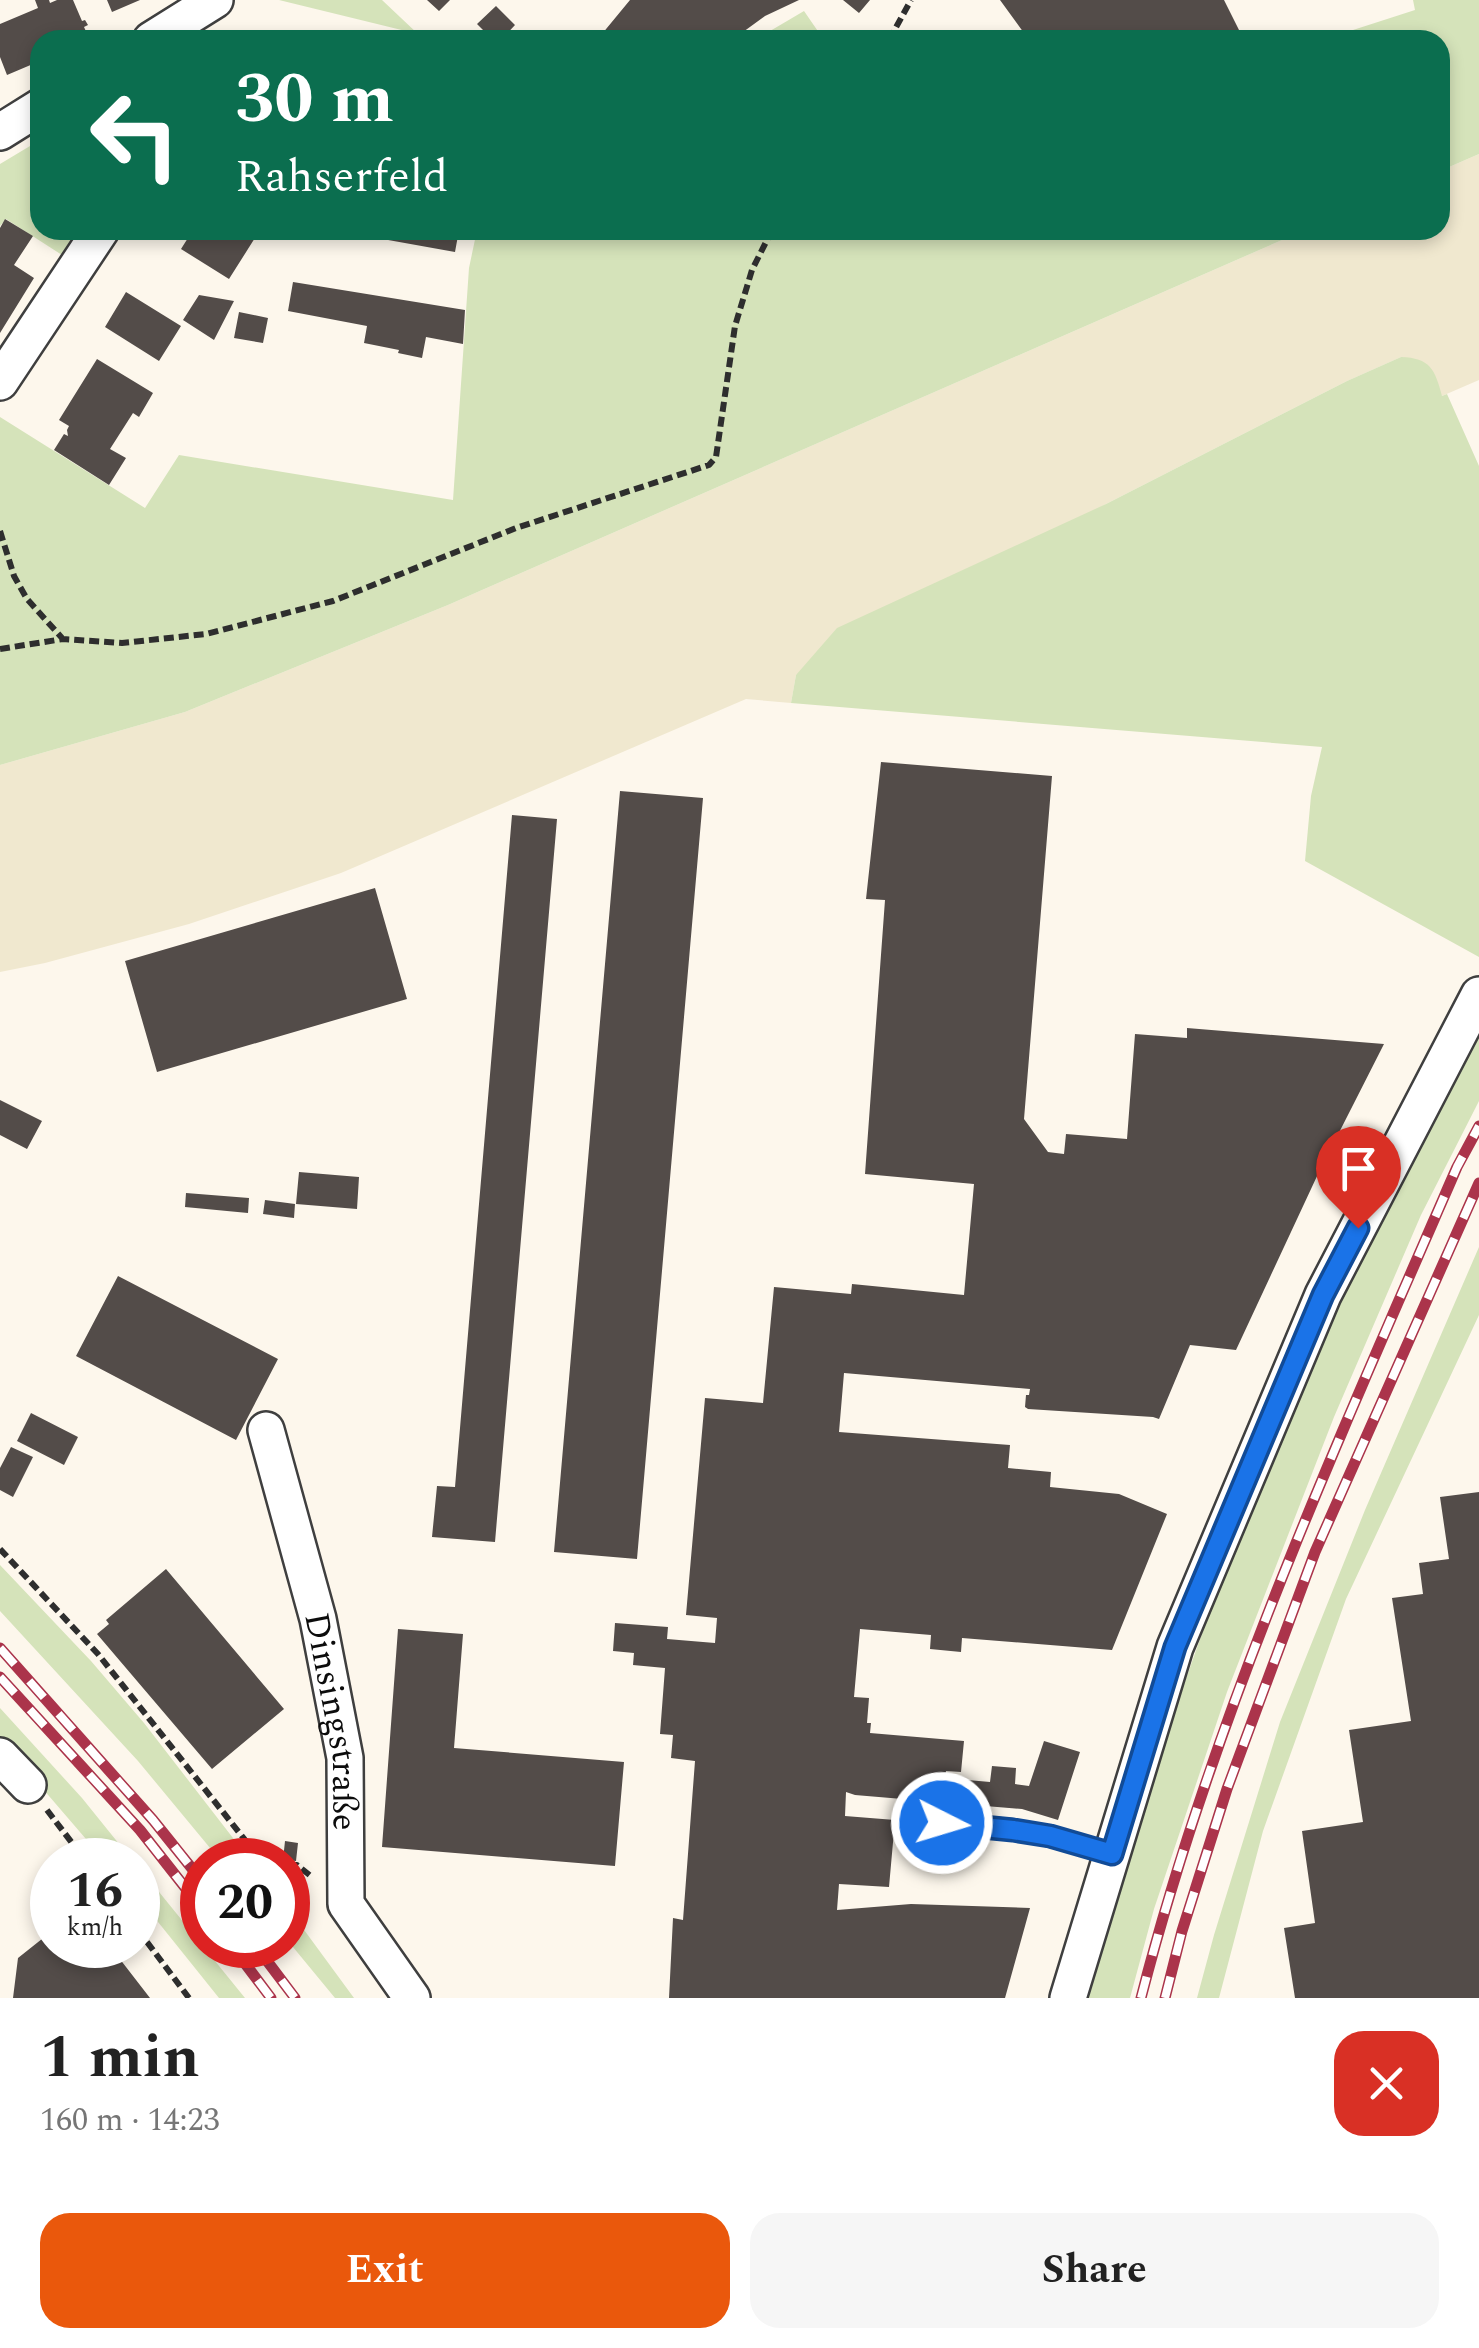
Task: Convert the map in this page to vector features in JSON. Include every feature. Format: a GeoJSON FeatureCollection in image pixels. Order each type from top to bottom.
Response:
{"type":"FeatureCollection","features":[{"type":"Feature","properties":{"kind":"street"},"geometry":{"type":"LineString","coordinates":[[167,30],[212,2]]}},
{"type":"Feature","properties":{"kind":"street"},"geometry":{"type":"LineString","coordinates":[[203,30],[212,2]]}},
{"type":"Feature","properties":{"kind":"street"},"geometry":{"type":"LineString","coordinates":[[0,132],[30,114]]}},
{"type":"Feature","properties":{"kind":"street"},"geometry":{"type":"LineString","coordinates":[[0,382],[93,240]]}},
{"type":"Feature","properties":{"kind":"street"},"geometry":{"type":"LineString","coordinates":[[1068,1998],[1175,1647],[1323,1295],[1479,995]]}},
{"type":"Feature","properties":{"kind":"street","name":"Dinsingstraße"},"geometry":{"type":"LineString","coordinates":[[266,1430],[318,1619],[345,1758],[346,1904],[412,1998]]}},
{"type":"Feature","properties":{"kind":"street"},"geometry":{"type":"LineString","coordinates":[[0,1756],[28,1785]]}},
{"type":"Feature","properties":{"kind":"lane"},"geometry":{"type":"LineString","coordinates":[[942,1823],[1050,1836],[1112,1854]]}},
{"type":"Feature","properties":{"kind":"path"},"geometry":{"type":"LineString","coordinates":[[895,30],[912,0]]}},
{"type":"Feature","properties":{"kind":"path"},"geometry":{"type":"LineString","coordinates":[[0,649],[63,639],[122,643],[206,634],[333,601],[516,528],[709,464],[716,457],[735,326],[752,270],[767,240]]}},
{"type":"Feature","properties":{"kind":"path"},"geometry":{"type":"LineString","coordinates":[[0,531],[14,576],[28,599],[63,639]]}},
{"type":"Feature","properties":{"kind":"path"},"geometry":{"type":"LineString","coordinates":[[0,1549],[98,1654],[243,1838]]}},
{"type":"Feature","properties":{"kind":"path"},"geometry":{"type":"LineString","coordinates":[[28,1785],[68,1838]]}},
{"type":"Feature","properties":{"kind":"path"},"geometry":{"type":"LineString","coordinates":[[160,1959],[189,1998]]}},
{"type":"Feature","properties":{"kind":"shaded area"},"geometry":{"type":"Polygon","coordinates":[[[1479,154],[1479,380],[1442,396],[1401,357],[1106,504],[796,675],[791,703],[746,699],[341,873],[189,924],[0,972],[0,765],[185,712],[448,605],[1282,240],[1450,240],[1450,167],[1479,154]]]}},
{"type":"Feature","properties":{"kind":"green space"},"geometry":{"type":"Polygon","coordinates":[[[279,0],[382,0],[414,30],[402,30],[279,0]]]}},
{"type":"Feature","properties":{"kind":"green space"},"geometry":{"type":"Polygon","coordinates":[[[1413,0],[1479,0],[1479,154],[1450,167],[1450,30],[1353,30],[1415,10],[1413,0]]]}},
{"type":"Feature","properties":{"kind":"green space"},"geometry":{"type":"Polygon","coordinates":[[[804,11],[817,30],[772,30],[804,11]]]}},
{"type":"Feature","properties":{"kind":"green space"},"geometry":{"type":"Polygon","coordinates":[[[30,146],[30,234],[6,219],[0,226],[0,164],[30,146]]]}},
{"type":"Feature","properties":{"kind":"green space"},"geometry":{"type":"Polygon","coordinates":[[[39,240],[72,240],[62,255],[39,240]]]}},
{"type":"Feature","properties":{"kind":"green space"},"geometry":{"type":"Polygon","coordinates":[[[475,240],[1282,240],[448,605],[185,712],[0,765],[0,417],[145,508],[179,455],[453,500],[469,268],[475,240]]]}},
{"type":"Feature","properties":{"kind":"green space"},"geometry":{"type":"Polygon","coordinates":[[[1401,357],[1419,360],[1434,372],[1442,396],[1447,394],[1479,466],[1479,957],[1305,861],[1311,796],[1322,747],[791,703],[796,675],[837,628],[1106,504],[1401,357]]]}},
{"type":"Feature","properties":{"kind":"green space"},"geometry":{"type":"Polygon","coordinates":[[[1479,1023],[1479,1101],[1421,1215],[1334,1417],[1227,1692],[1154,1909],[1130,1998],[1084,1998],[1143,1800],[1255,1484],[1383,1203],[1479,1023]]]}},
{"type":"Feature","properties":{"kind":"green space"},"geometry":{"type":"Polygon","coordinates":[[[1479,1247],[1479,1315],[1346,1599],[1263,1831],[1219,1998],[1197,1998],[1280,1722],[1365,1510],[1479,1247]]]}},
{"type":"Feature","properties":{"kind":"green space"},"geometry":{"type":"Polygon","coordinates":[[[0,1565],[144,1723],[233,1838],[202,1838],[138,1761],[0,1611],[0,1565]]]}},
{"type":"Feature","properties":{"kind":"green space"},"geometry":{"type":"Polygon","coordinates":[[[0,1708],[114,1838],[85,1838],[0,1739],[0,1708]]]}},
{"type":"Feature","properties":{"kind":"green space"},"geometry":{"type":"Polygon","coordinates":[[[160,1893],[180,1918],[180,1949],[160,1924],[160,1893]]]}},
{"type":"Feature","properties":{"kind":"green space"},"geometry":{"type":"Polygon","coordinates":[[[310,1938],[354,1998],[335,1998],[310,1968],[310,1938]]]}},
{"type":"Feature","properties":{"kind":"green space"},"geometry":{"type":"Polygon","coordinates":[[[195,1968],[221,1968],[245,1998],[219,1998],[195,1968]]]}},
{"type":"Feature","properties":{"kind":"building"},"geometry":{"type":"Polygon","coordinates":[[[35,0],[73,0],[82,21],[88,25],[85,30],[30,30],[30,65],[7,75],[0,57],[0,24],[38,8],[35,0]]]}},
{"type":"Feature","properties":{"kind":"building"},"geometry":{"type":"Polygon","coordinates":[[[107,0],[140,0],[112,12],[107,0]]]}},
{"type":"Feature","properties":{"kind":"building"},"geometry":{"type":"Polygon","coordinates":[[[427,0],[450,0],[439,11],[427,0]]]}},
{"type":"Feature","properties":{"kind":"building"},"geometry":{"type":"Polygon","coordinates":[[[630,0],[799,0],[746,30],[605,30],[630,0]]]}},
{"type":"Feature","properties":{"kind":"building"},"geometry":{"type":"Polygon","coordinates":[[[843,0],[870,0],[859,13],[843,0]]]}},
{"type":"Feature","properties":{"kind":"building"},"geometry":{"type":"Polygon","coordinates":[[[1000,0],[1224,0],[1239,30],[1022,30],[1000,0]]]}},
{"type":"Feature","properties":{"kind":"building"},"geometry":{"type":"Polygon","coordinates":[[[496,6],[515,25],[510,30],[483,30],[477,24],[496,6]]]}},
{"type":"Feature","properties":{"kind":"building"},"geometry":{"type":"Polygon","coordinates":[[[5,219],[30,234],[30,240],[14,265],[34,278],[0,333],[0,228],[5,219]]]}},
{"type":"Feature","properties":{"kind":"building"},"geometry":{"type":"Polygon","coordinates":[[[187,240],[254,240],[229,279],[181,249],[187,240]]]}},
{"type":"Feature","properties":{"kind":"building"},"geometry":{"type":"Polygon","coordinates":[[[388,240],[457,240],[455,252],[388,240]]]}},
{"type":"Feature","properties":{"kind":"building"},"geometry":{"type":"Polygon","coordinates":[[[293,282],[465,310],[463,344],[426,337],[422,358],[364,343],[367,326],[288,311],[293,282]]]}},
{"type":"Feature","properties":{"kind":"building"},"geometry":{"type":"Polygon","coordinates":[[[126,292],[181,326],[159,361],[105,327],[126,292]]]}},
{"type":"Feature","properties":{"kind":"building"},"geometry":{"type":"Polygon","coordinates":[[[199,295],[234,301],[214,340],[183,320],[199,295]]]}},
{"type":"Feature","properties":{"kind":"building"},"geometry":{"type":"Polygon","coordinates":[[[239,312],[268,318],[263,343],[234,338],[239,312]]]}},
{"type":"Feature","properties":{"kind":"building"},"geometry":{"type":"Polygon","coordinates":[[[97,359],[153,393],[139,417],[133,413],[110,449],[126,458],[109,485],[54,450],[64,434],[68,436],[69,426],[59,420],[97,359]]]}},
{"type":"Feature","properties":{"kind":"building"},"geometry":{"type":"Polygon","coordinates":[[[881,762],[1052,776],[1024,1119],[1048,1152],[1064,1154],[1066,1134],[1127,1139],[1135,1034],[1187,1038],[1187,1028],[1384,1044],[1236,1350],[1190,1345],[1159,1419],[1028,1409],[1026,1395],[1030,1389],[844,1373],[839,1432],[1010,1445],[1008,1468],[1051,1472],[1050,1487],[1119,1494],[1167,1514],[1112,1650],[962,1638],[961,1652],[930,1649],[931,1635],[860,1629],[854,1697],[869,1698],[870,1733],[964,1741],[961,1772],[946,1771],[945,1778],[990,1782],[992,1766],[1016,1768],[1015,1784],[1029,1786],[1044,1741],[1080,1752],[1058,1820],[1022,1809],[846,1792],[845,1816],[895,1820],[889,1887],[839,1884],[837,1910],[911,1904],[1030,1908],[1005,1998],[669,1998],[673,1918],[683,1920],[695,1761],[671,1758],[673,1735],[660,1734],[665,1668],[633,1665],[634,1653],[613,1651],[615,1623],[668,1627],[667,1639],[715,1643],[717,1618],[686,1615],[705,1398],[763,1403],[774,1287],[851,1294],[852,1284],[964,1295],[974,1184],[865,1174],[885,900],[866,899],[881,762]]]}},
{"type":"Feature","properties":{"kind":"building"},"geometry":{"type":"Polygon","coordinates":[[[620,791],[703,798],[637,1559],[554,1552],[620,791]]]}},
{"type":"Feature","properties":{"kind":"building"},"geometry":{"type":"Polygon","coordinates":[[[512,815],[557,819],[495,1542],[432,1537],[437,1486],[455,1487],[512,815]]]}},
{"type":"Feature","properties":{"kind":"building"},"geometry":{"type":"Polygon","coordinates":[[[375,888],[407,999],[157,1072],[125,961],[375,888]]]}},
{"type":"Feature","properties":{"kind":"building"},"geometry":{"type":"Polygon","coordinates":[[[0,1100],[42,1121],[27,1149],[0,1135],[0,1100]]]}},
{"type":"Feature","properties":{"kind":"building"},"geometry":{"type":"Polygon","coordinates":[[[299,1172],[359,1177],[357,1209],[296,1204],[299,1172]]]}},
{"type":"Feature","properties":{"kind":"building"},"geometry":{"type":"Polygon","coordinates":[[[186,1193],[249,1198],[248,1213],[185,1207],[186,1193]]]}},
{"type":"Feature","properties":{"kind":"building"},"geometry":{"type":"Polygon","coordinates":[[[265,1200],[295,1204],[294,1218],[263,1214],[265,1200]]]}},
{"type":"Feature","properties":{"kind":"building"},"geometry":{"type":"Polygon","coordinates":[[[118,1276],[278,1359],[236,1440],[76,1356],[118,1276]]]}},
{"type":"Feature","properties":{"kind":"building"},"geometry":{"type":"Polygon","coordinates":[[[31,1413],[78,1437],[64,1465],[17,1441],[31,1413]]]}},
{"type":"Feature","properties":{"kind":"building"},"geometry":{"type":"Polygon","coordinates":[[[11,1447],[33,1457],[13,1497],[0,1490],[0,1468],[11,1447]]]}},
{"type":"Feature","properties":{"kind":"building"},"geometry":{"type":"Polygon","coordinates":[[[1479,1492],[1479,1998],[1295,1998],[1284,1928],[1315,1923],[1302,1831],[1363,1822],[1349,1730],[1411,1721],[1392,1598],[1423,1594],[1419,1563],[1449,1559],[1440,1497],[1479,1492]]]}},
{"type":"Feature","properties":{"kind":"building"},"geometry":{"type":"Polygon","coordinates":[[[166,1569],[284,1709],[212,1769],[97,1634],[109,1624],[106,1620],[166,1569]]]}},
{"type":"Feature","properties":{"kind":"building"},"geometry":{"type":"Polygon","coordinates":[[[398,1629],[463,1634],[454,1748],[624,1762],[615,1866],[382,1847],[398,1629]]]}},
{"type":"Feature","properties":{"kind":"building"},"geometry":{"type":"Polygon","coordinates":[[[30,1948],[30,1968],[127,1968],[150,1998],[13,1998],[18,1958],[30,1948]]]}},
{"type":"Feature","properties":{"kind":"railway"},"geometry":{"type":"LineString","coordinates":[[1141,1998],[1205,1785],[1282,1576],[1457,1167],[1479,1126]]}},
{"type":"Feature","properties":{"kind":"railway"},"geometry":{"type":"LineString","coordinates":[[1165,1998],[1227,1789],[1315,1552],[1479,1183]]}},
{"type":"Feature","properties":{"kind":"railway"},"geometry":{"type":"LineString","coordinates":[[0,1648],[180,1854]]}},
{"type":"Feature","properties":{"kind":"railway"},"geometry":{"type":"LineString","coordinates":[[0,1677],[140,1830],[180,1881]]}},
{"type":"Feature","properties":{"kind":"railway"},"geometry":{"type":"LineString","coordinates":[[248,1968],[271,1998]]}},
{"type":"Feature","properties":{"kind":"railway"},"geometry":{"type":"LineString","coordinates":[[272,1968],[295,1998]]}},
{"type":"Feature","properties":{"kind":"route"},"geometry":{"type":"LineString","coordinates":[[942,1823],[1050,1836],[1112,1854],[1175,1647],[1323,1295],[1358,1228]]}}]}
